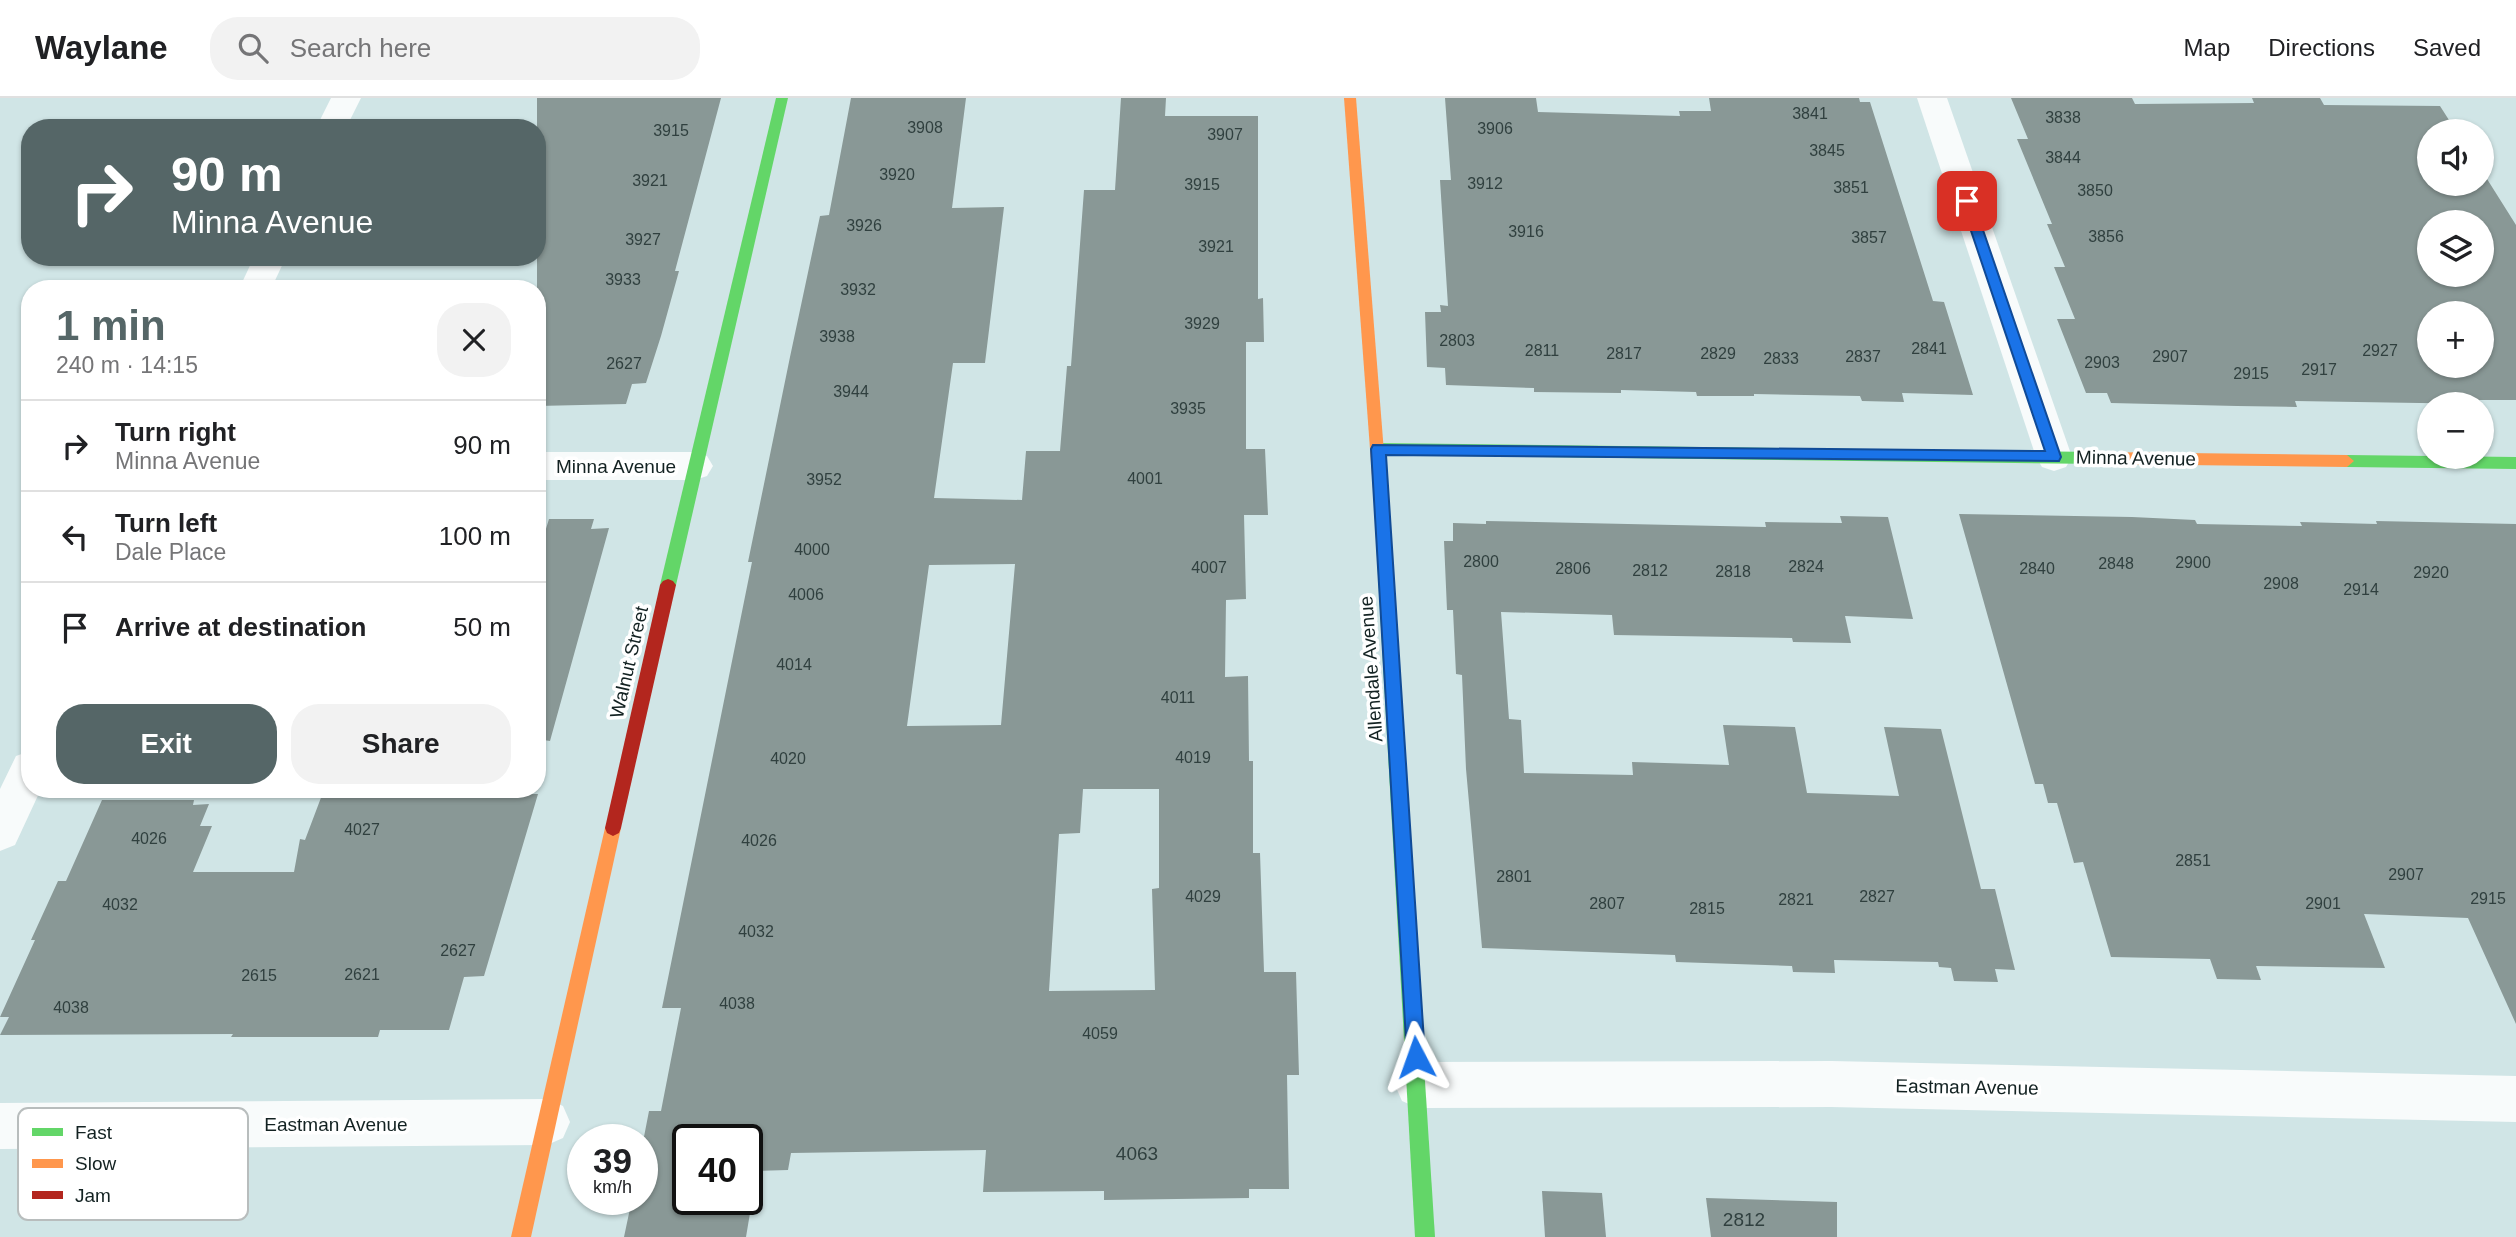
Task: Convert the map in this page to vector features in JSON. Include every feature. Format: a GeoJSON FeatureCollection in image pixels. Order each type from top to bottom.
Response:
{"type":"FeatureCollection","features":[{"type":"Feature","properties":{"kind":"street"},"geometry":{"type":"LineString","coordinates":[[336,119],[346,98]]}},
{"type":"Feature","properties":{"kind":"street","name":"Walnut Street"},"geometry":{"type":"LineString","coordinates":[[521,1237],[695,466],[782,98]]}},
{"type":"Feature","properties":{"kind":"street","name":"Allendale Avenue"},"geometry":{"type":"LineString","coordinates":[[1350,98],[1378,449],[1425,1237]]}},
{"type":"Feature","properties":{"kind":"street"},"geometry":{"type":"LineString","coordinates":[[1932,98],[2054,457]]}},
{"type":"Feature","properties":{"kind":"street","name":"Minna Avenue"},"geometry":{"type":"LineString","coordinates":[[1378,449],[2516,463]]}},
{"type":"Feature","properties":{"kind":"street","name":"Minna Avenue"},"geometry":{"type":"LineString","coordinates":[[546,466],[695,466]]}},
{"type":"Feature","properties":{"kind":"street"},"geometry":{"type":"LineString","coordinates":[[0,832],[21,788]]}},
{"type":"Feature","properties":{"kind":"street","name":"Eastman Avenue"},"geometry":{"type":"LineString","coordinates":[[1418,1085],[1845,1085],[2516,1099]]}},
{"type":"Feature","properties":{"kind":"street","name":"Eastman Avenue"},"geometry":{"type":"LineString","coordinates":[[248,1124],[547,1122]]}},
{"type":"Feature","properties":{"kind":"street","name":"Eastman Avenue"},"geometry":{"type":"LineString","coordinates":[[0,1126],[18,1126]]}},
{"type":"Feature","properties":{"kind":"building"},"geometry":{"type":"Polygon","coordinates":[[[537,98],[721,98],[675,271],[679,271],[661,336],[646,383],[632,384],[626,404],[546,406],[546,280],[537,280],[537,266],[546,266],[546,119],[537,119],[537,98]]]}},
{"type":"Feature","properties":{"kind":"building"},"geometry":{"type":"Polygon","coordinates":[[[851,98],[966,98],[952,208],[1004,207],[985,363],[953,363],[934,498],[1022,500],[1026,451],[1060,451],[1067,366],[1071,366],[1084,190],[1115,190],[1121,98],[1166,98],[1165,116],[1258,116],[1258,299],[1263,298],[1264,342],[1246,342],[1246,449],[1265,449],[1268,515],[1244,515],[1246,599],[1226,600],[1225,677],[1248,676],[1249,761],[1253,761],[1253,853],[1260,853],[1264,972],[1296,972],[1299,1075],[1287,1075],[1289,1189],[1249,1189],[1249,1198],[1104,1200],[1104,1191],[983,1192],[986,1150],[791,1153],[788,1170],[763,1171],[763,1124],[672,1124],[672,1215],[750,1215],[746,1237],[624,1237],[629,1215],[658,1215],[658,1124],[646,1124],[649,1111],[661,1111],[681,1008],[662,1008],[752,562],[748,562],[820,216],[829,215],[851,98]],[[1015,564],[929,565],[907,726],[1001,725],[1015,564]],[[1083,789],[1080,833],[1059,834],[1049,991],[1155,990],[1152,889],[1159,888],[1159,789],[1083,789]]]}},
{"type":"Feature","properties":{"kind":"building"},"geometry":{"type":"Polygon","coordinates":[[[1445,98],[1536,98],[1538,112],[1680,116],[1679,111],[1711,111],[1709,98],[1859,98],[1860,102],[1870,102],[1933,301],[1944,302],[1973,395],[1902,393],[1904,402],[1862,401],[1860,396],[1697,396],[1696,392],[1621,390],[1621,393],[1534,392],[1534,388],[1446,385],[1445,368],[1427,367],[1425,312],[1441,312],[1440,305],[1448,306],[1440,180],[1451,180],[1445,98]]]}},
{"type":"Feature","properties":{"kind":"building"},"geometry":{"type":"Polygon","coordinates":[[[2011,98],[2132,98],[2135,104],[2254,103],[2252,98],[2320,98],[2324,105],[2440,106],[2448,119],[2417,119],[2417,196],[2494,196],[2494,190],[2516,225],[2516,400],[2494,400],[2494,392],[2417,392],[2417,403],[2295,401],[2297,407],[2111,403],[2107,393],[2086,393],[2057,319],[2075,319],[2054,267],[2065,267],[2047,224],[2052,224],[2017,139],[2028,139],[2011,98]]]}},
{"type":"Feature","properties":{"kind":"building"},"geometry":{"type":"Polygon","coordinates":[[[1959,514],[2132,517],[2195,520],[2197,524],[2302,526],[2300,522],[2516,524],[2516,1024],[2468,918],[2364,914],[2385,968],[2256,966],[2261,980],[2217,979],[2210,959],[2111,957],[2083,862],[2074,863],[2057,803],[2048,803],[2043,784],[2035,784],[1959,514]]]}},
{"type":"Feature","properties":{"kind":"building"},"geometry":{"type":"Polygon","coordinates":[[[1840,516],[1888,517],[1913,619],[1845,616],[1851,643],[1793,642],[1792,638],[1614,635],[1612,615],[1501,612],[1509,719],[1521,720],[1524,773],[1633,775],[1632,762],[1729,765],[1723,725],[1795,727],[1807,793],[1899,796],[1884,727],[1941,729],[1981,889],[1995,889],[2015,970],[1995,969],[1998,982],[1954,981],[1951,968],[1939,967],[1938,962],[1834,960],[1835,973],[1793,972],[1792,966],[1676,962],[1675,955],[1482,948],[1466,769],[1462,675],[1456,674],[1453,610],[1447,610],[1444,541],[1453,541],[1453,523],[1486,524],[1486,521],[1766,527],[1765,522],[1842,523],[1840,516]]]}},
{"type":"Feature","properties":{"kind":"building"},"geometry":{"type":"Polygon","coordinates":[[[549,519],[594,519],[591,529],[609,528],[550,741],[546,740],[546,529],[549,519]]]}},
{"type":"Feature","properties":{"kind":"building"},"geometry":{"type":"Polygon","coordinates":[[[321,798],[537,798],[484,976],[464,977],[449,1030],[380,1030],[378,1037],[231,1037],[233,1034],[0,1035],[9,1017],[0,1017],[35,940],[31,940],[58,881],[66,881],[102,800],[194,800],[193,805],[209,804],[200,826],[212,826],[193,872],[294,872],[300,839],[305,840],[321,798]]]}},
{"type":"Feature","properties":{"kind":"building"},"geometry":{"type":"Polygon","coordinates":[[[1542,1191],[1602,1193],[1606,1237],[1545,1237],[1542,1191]]]}},
{"type":"Feature","properties":{"kind":"building"},"geometry":{"type":"Polygon","coordinates":[[[1706,1198],[1837,1202],[1837,1237],[1711,1237],[1706,1198]]]}},
{"type":"Feature","properties":{"kind":"traffic: fast"},"geometry":{"type":"LineString","coordinates":[[668,585],[782,98]]}},
{"type":"Feature","properties":{"kind":"traffic: fast"},"geometry":{"type":"LineString","coordinates":[[1378,449],[2100,458]]}},
{"type":"Feature","properties":{"kind":"traffic: fast"},"geometry":{"type":"LineString","coordinates":[[2347,461],[2516,463]]}},
{"type":"Feature","properties":{"kind":"traffic: fast"},"geometry":{"type":"LineString","coordinates":[[1381,503],[1425,1237]]}},
{"type":"Feature","properties":{"kind":"traffic: slow"},"geometry":{"type":"LineString","coordinates":[[1350,98],[1381,503]]}},
{"type":"Feature","properties":{"kind":"traffic: slow"},"geometry":{"type":"LineString","coordinates":[[2100,458],[2347,461]]}},
{"type":"Feature","properties":{"kind":"traffic: slow"},"geometry":{"type":"LineString","coordinates":[[521,1237],[613,828]]}},
{"type":"Feature","properties":{"kind":"traffic: jam"},"geometry":{"type":"LineString","coordinates":[[613,828],[668,585]]}},
{"type":"Feature","properties":{"kind":"route"},"geometry":{"type":"LineString","coordinates":[[1416,1057],[1378,449],[2054,457],[1967,201]]}}]}
